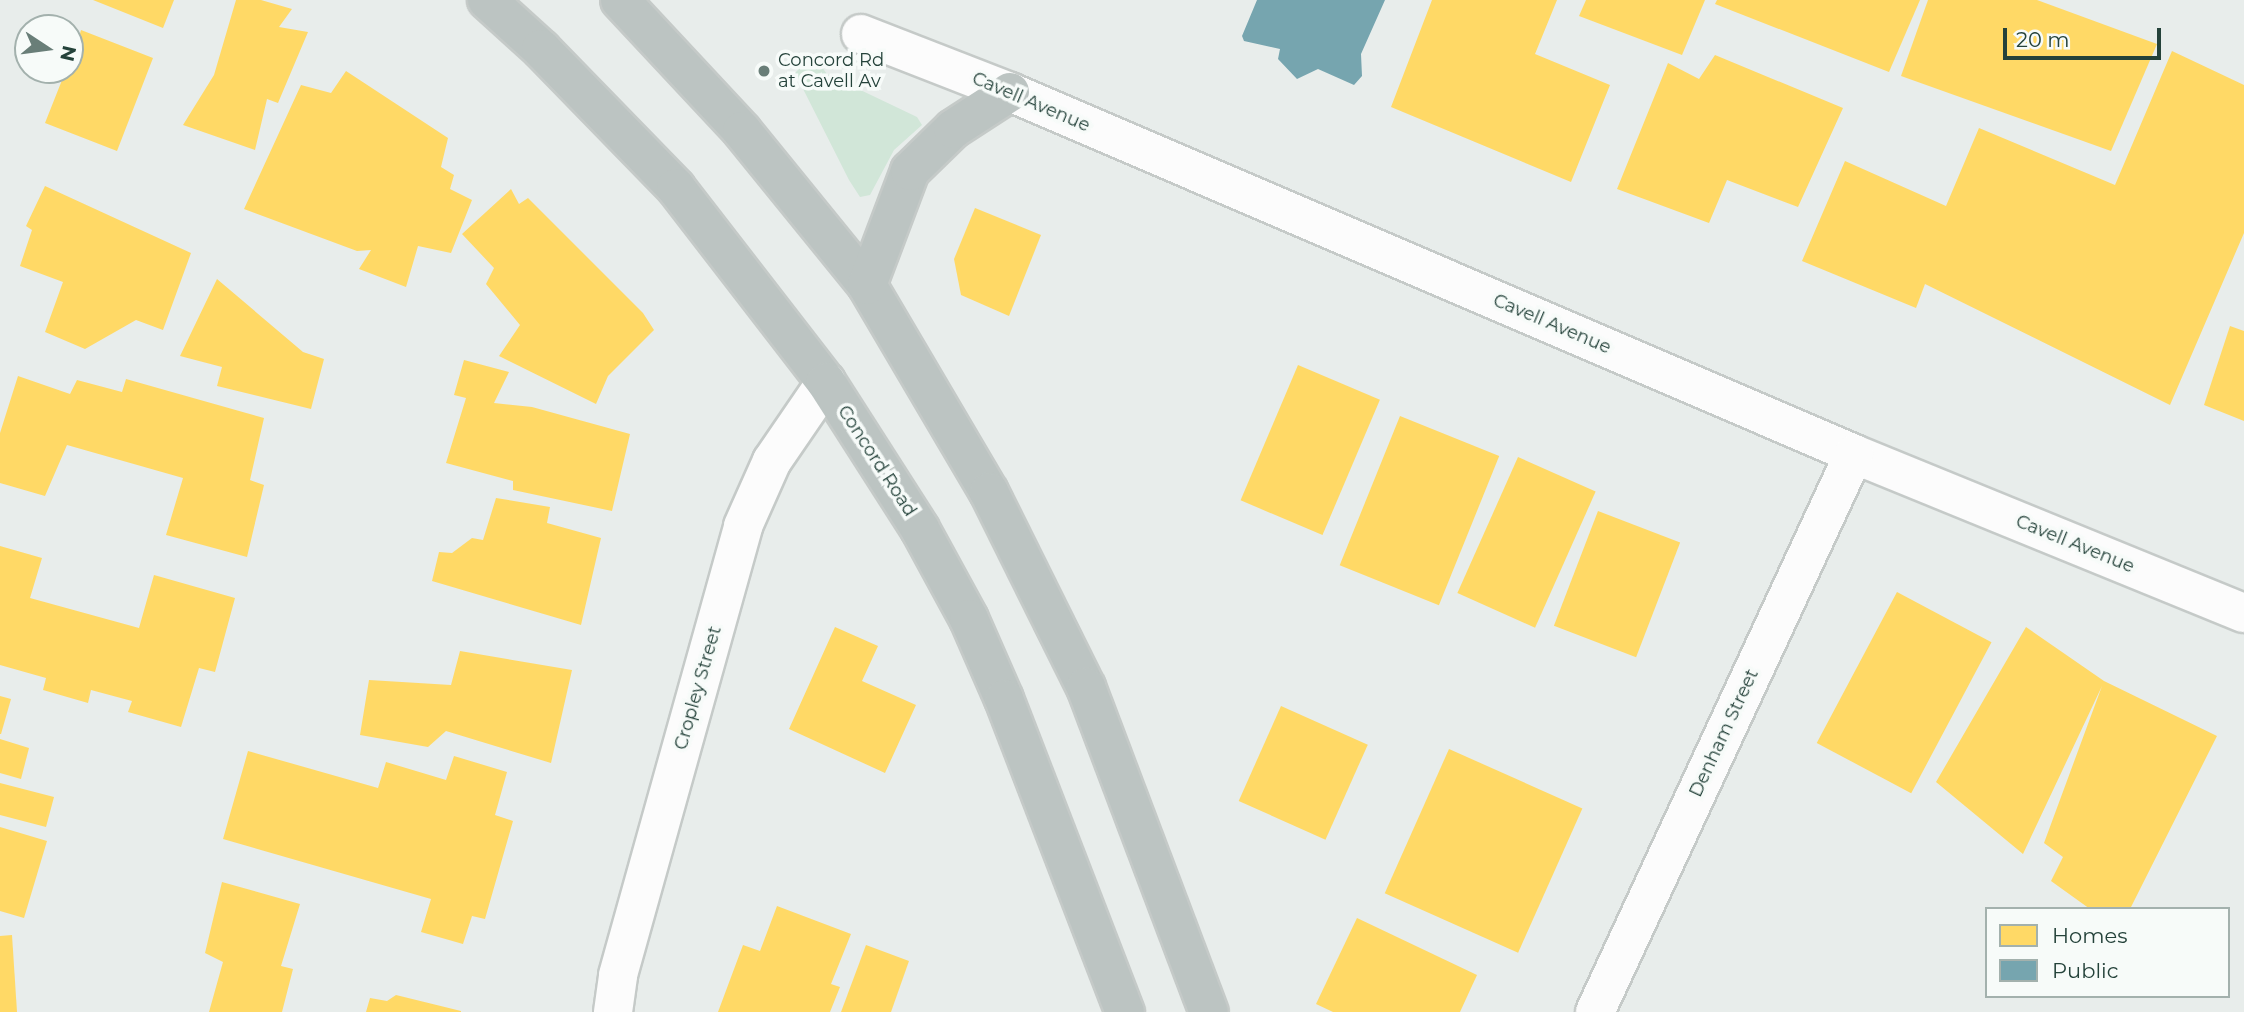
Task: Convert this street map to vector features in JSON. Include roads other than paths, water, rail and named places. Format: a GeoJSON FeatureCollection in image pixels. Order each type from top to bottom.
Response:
{"type":"FeatureCollection","features":[{"type":"Feature","properties":{"kind":"highway","name":"Concord Road"},"geometry":{"type":"LineString","coordinates":[[487,0],[541,49],[676,188],[825,382],[920,528],[969,619],[1125,1012]]}},
{"type":"Feature","properties":{"kind":"highway"},"geometry":{"type":"LineString","coordinates":[[620,0],[742,131],[867,285],[989,492],[1086,687],[1209,1012]]}},
{"type":"Feature","properties":{"kind":"highway"},"geometry":{"type":"LineString","coordinates":[[867,285],[910,171],[953,129],[1010,92]]}},
{"type":"Feature","properties":{"kind":"street","name":"Cavell Avenue"},"geometry":{"type":"LineString","coordinates":[[861,33],[1010,92],[1854,454],[2244,613]]}},
{"type":"Feature","properties":{"kind":"street","name":"Cropley Street"},"geometry":{"type":"LineString","coordinates":[[613,1012],[618,975],[743,526],[772,461],[825,382]]}},
{"type":"Feature","properties":{"kind":"street","name":"Denham Street"},"geometry":{"type":"LineString","coordinates":[[1595,1012],[1854,454]]}},
{"type":"Feature","properties":{"kind":"place","name":"Concord Rd at Cavell Av"},"geometry":{"type":"Point","coordinates":[764,71]}}]}
